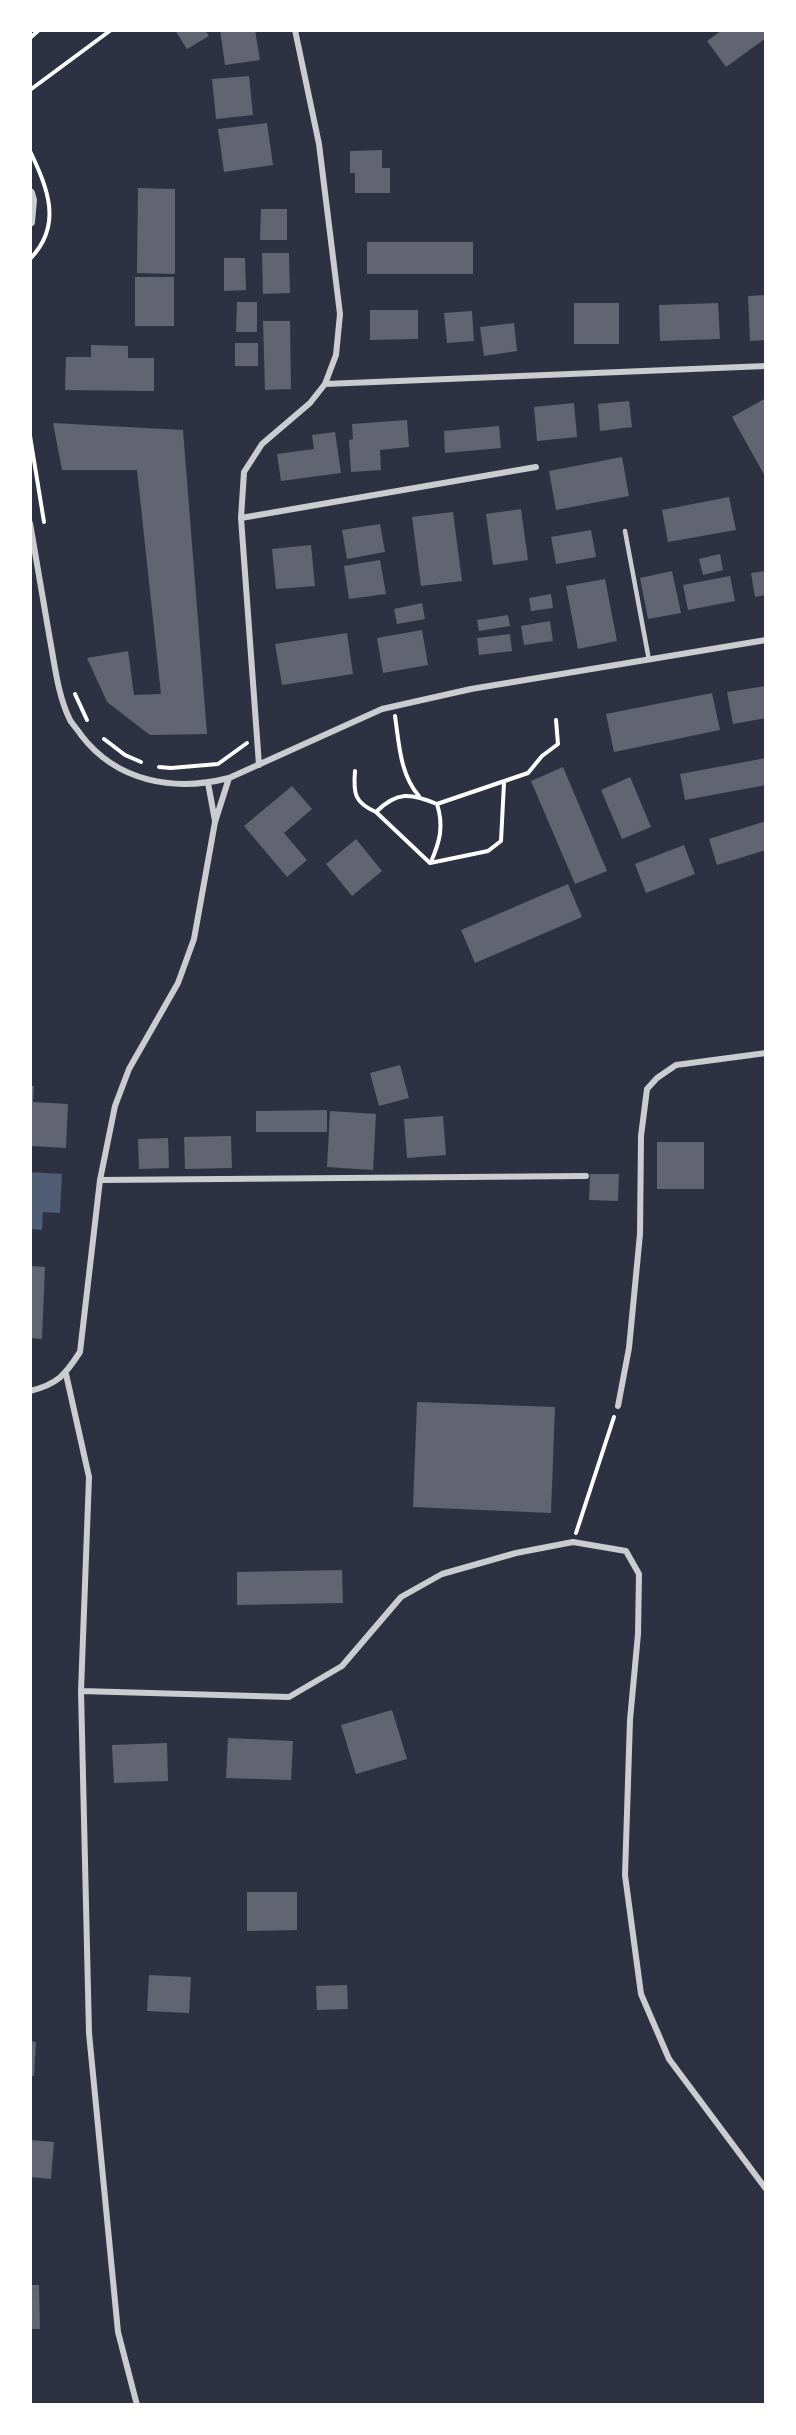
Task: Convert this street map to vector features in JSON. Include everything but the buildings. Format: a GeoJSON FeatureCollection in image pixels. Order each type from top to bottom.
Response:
{"type":"FeatureCollection","features":[{"type":"Feature","properties":{"kind":"street"},"geometry":{"type":"LineString","coordinates":[[259,765],[241,518],[244,472],[261,444],[310,404],[325,384],[336,355],[340,314],[319,144],[295,30]]}},
{"type":"Feature","properties":{"kind":"street"},"geometry":{"type":"LineString","coordinates":[[30,193],[32,215],[30,222]]}},
{"type":"Feature","properties":{"kind":"street"},"geometry":{"type":"LineString","coordinates":[[325,384],[766,366]]}},
{"type":"Feature","properties":{"kind":"street"},"geometry":{"type":"LineString","coordinates":[[241,518],[536,467]]}},
{"type":"Feature","properties":{"kind":"street"},"geometry":{"type":"LineString","coordinates":[[30,523],[57,678],[70,721],[90,747],[109,764],[144,779],[176,785],[208,783],[229,777],[382,709],[394,706],[471,689],[766,640]]}},
{"type":"Feature","properties":{"kind":"street"},"geometry":{"type":"LineString","coordinates":[[30,1391],[45,1387],[66,1374],[80,1352],[100,1180],[115,1106],[129,1069],[178,983],[194,939],[216,822],[229,777]]}},
{"type":"Feature","properties":{"kind":"street"},"geometry":{"type":"LineString","coordinates":[[208,783],[216,822]]}},
{"type":"Feature","properties":{"kind":"street"},"geometry":{"type":"LineString","coordinates":[[618,1406],[629,1348],[639,1245],[641,1136],[647,1089],[657,1078],[676,1065],[766,1053]]}},
{"type":"Feature","properties":{"kind":"street"},"geometry":{"type":"LineString","coordinates":[[100,1180],[586,1176]]}},
{"type":"Feature","properties":{"kind":"street"},"geometry":{"type":"LineString","coordinates":[[66,1374],[89,1477],[81,1691],[89,2033],[118,2332],[137,2405]]}},
{"type":"Feature","properties":{"kind":"street"},"geometry":{"type":"LineString","coordinates":[[81,1691],[289,1696],[342,1666],[401,1597],[442,1574],[516,1553],[573,1542],[626,1551],[639,1574],[638,1634],[630,1720],[625,1875],[642,1994],[669,2059],[766,2190]]}},
{"type":"Feature","properties":{"kind":"lane"},"geometry":{"type":"LineString","coordinates":[[625,531],[649,660]]}},
{"type":"Feature","properties":{"kind":"path"},"geometry":{"type":"LineString","coordinates":[[30,38],[39,30]]}},
{"type":"Feature","properties":{"kind":"path"},"geometry":{"type":"LineString","coordinates":[[30,90],[111,30]]}},
{"type":"Feature","properties":{"kind":"path"},"geometry":{"type":"LineString","coordinates":[[30,436],[44,525]]}},
{"type":"Feature","properties":{"kind":"path"},"geometry":{"type":"LineString","coordinates":[[73,687],[87,720],[94,729]]}},
{"type":"Feature","properties":{"kind":"path"},"geometry":{"type":"LineString","coordinates":[[394,706],[401,756],[409,784],[421,797]]}},
{"type":"Feature","properties":{"kind":"path"},"geometry":{"type":"LineString","coordinates":[[376,812],[386,802],[405,795],[421,797],[437,804],[528,773],[542,756],[558,744],[556,720]]}},
{"type":"Feature","properties":{"kind":"path"},"geometry":{"type":"LineString","coordinates":[[101,737],[125,754],[147,765]]}},
{"type":"Feature","properties":{"kind":"path"},"geometry":{"type":"LineString","coordinates":[[155,766],[171,768],[218,764],[256,737]]}},
{"type":"Feature","properties":{"kind":"path"},"geometry":{"type":"LineString","coordinates":[[355,771],[354,791],[363,806],[376,812],[430,863]]}},
{"type":"Feature","properties":{"kind":"path"},"geometry":{"type":"LineString","coordinates":[[430,863],[488,851],[501,841],[504,783]]}},
{"type":"Feature","properties":{"kind":"path"},"geometry":{"type":"LineString","coordinates":[[430,863],[441,837],[441,817],[437,804]]}},
{"type":"Feature","properties":{"kind":"path"},"geometry":{"type":"LineString","coordinates":[[573,1542],[618,1406]]}},
{"type":"Feature","properties":{"kind":"water"},"geometry":{"type":"Polygon","coordinates":[[[30,1172],[62,1174],[60,1213],[43,1212],[42,1230],[30,1229],[30,1172]]]}}]}
